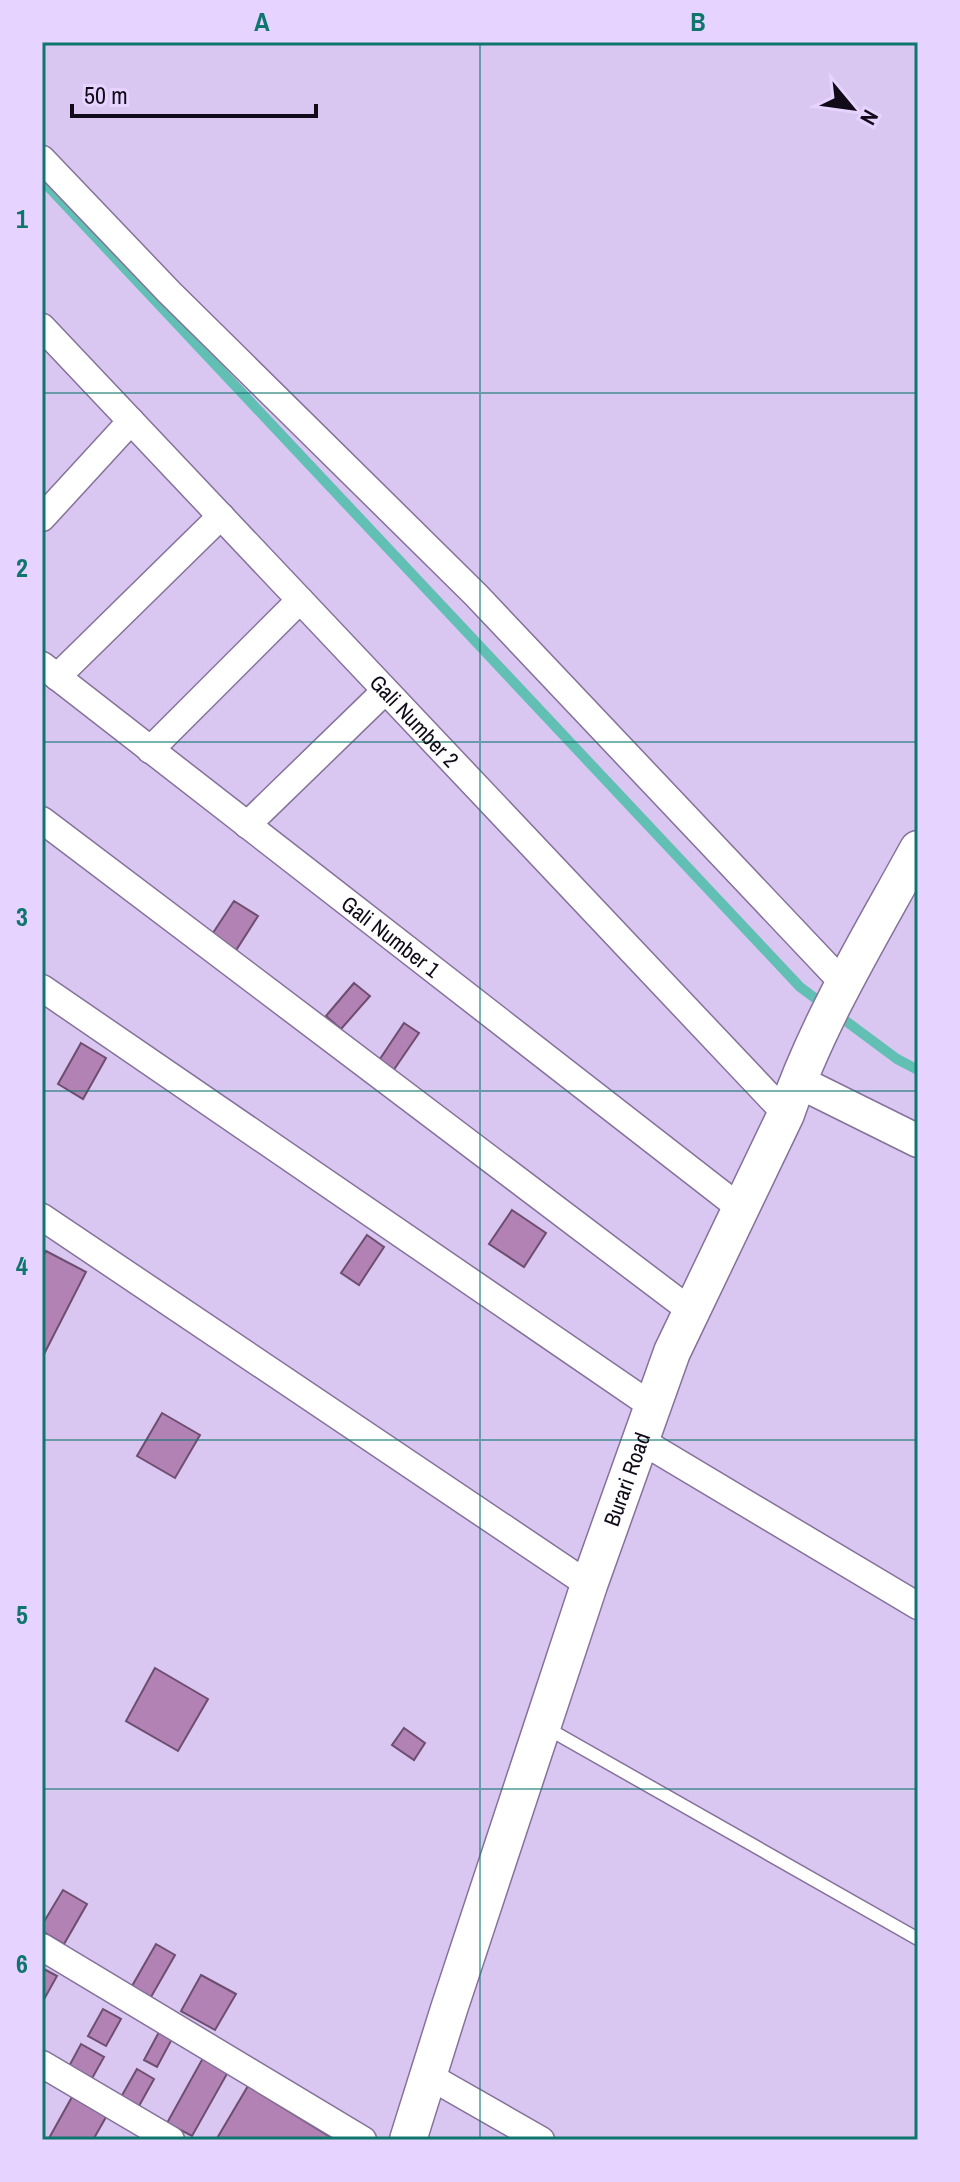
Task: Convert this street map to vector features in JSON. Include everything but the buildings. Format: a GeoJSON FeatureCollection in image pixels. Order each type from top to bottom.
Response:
{"type":"FeatureCollection","features":[{"type":"Feature","properties":{"kind":"main road","name":"Burari Road"},"geometry":{"type":"LineString","coordinates":[[408,2140],[542,1725],[672,1352],[814,1046],[918,849]]}},
{"type":"Feature","properties":{"kind":"street"},"geometry":{"type":"LineString","coordinates":[[42,159],[169,292],[476,595],[840,995]]}},
{"type":"Feature","properties":{"kind":"street","name":"Gali Number 2"},"geometry":{"type":"LineString","coordinates":[[42,327],[385,691],[792,1097]]}},
{"type":"Feature","properties":{"kind":"street"},"geometry":{"type":"LineString","coordinates":[[42,518],[131,421]]}},
{"type":"Feature","properties":{"kind":"street"},"geometry":{"type":"LineString","coordinates":[[50,671],[221,516]]}},
{"type":"Feature","properties":{"kind":"street"},"geometry":{"type":"LineString","coordinates":[[150,750],[300,600]]}},
{"type":"Feature","properties":{"kind":"street","name":"Gali Number 1"},"geometry":{"type":"LineString","coordinates":[[50,671],[740,1208]]}},
{"type":"Feature","properties":{"kind":"street"},"geometry":{"type":"LineString","coordinates":[[247,825],[385,691]]}},
{"type":"Feature","properties":{"kind":"street"},"geometry":{"type":"LineString","coordinates":[[42,820],[691,1311]]}},
{"type":"Feature","properties":{"kind":"street"},"geometry":{"type":"LineString","coordinates":[[42,988],[652,1406]]}},
{"type":"Feature","properties":{"kind":"street"},"geometry":{"type":"LineString","coordinates":[[792,1097],[918,1141]]}},
{"type":"Feature","properties":{"kind":"street"},"geometry":{"type":"LineString","coordinates":[[42,1217],[589,1585]]}},
{"type":"Feature","properties":{"kind":"street"},"geometry":{"type":"LineString","coordinates":[[640,1440],[918,1606]]}},
{"type":"Feature","properties":{"kind":"street"},"geometry":{"type":"LineString","coordinates":[[42,1947],[363,2140]]}},
{"type":"Feature","properties":{"kind":"street"},"geometry":{"type":"LineString","coordinates":[[42,2064],[171,2140]]}},
{"type":"Feature","properties":{"kind":"street"},"geometry":{"type":"LineString","coordinates":[[429,2076],[541,2140]]}},
{"type":"Feature","properties":{"kind":"lane"},"geometry":{"type":"LineString","coordinates":[[542,1725],[918,1939]]}},
{"type":"Feature","properties":{"kind":"waterway"},"geometry":{"type":"LineString","coordinates":[[42,180],[800,987],[897,1059],[918,1070]]}}]}
